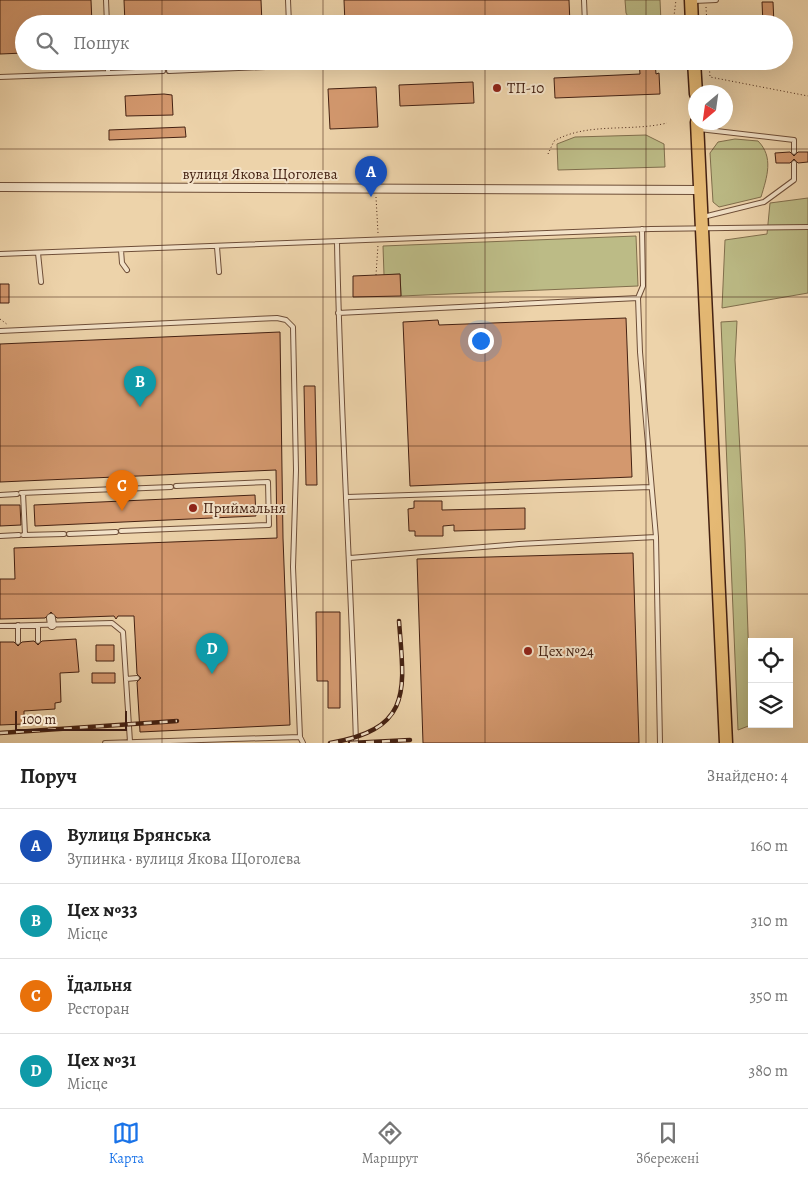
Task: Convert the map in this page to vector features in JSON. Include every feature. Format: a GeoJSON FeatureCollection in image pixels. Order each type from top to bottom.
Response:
{"type":"FeatureCollection","features":[{"type":"Feature","properties":{"kind":"main road"},"geometry":{"type":"LineString","coordinates":[[691,1],[692,15]]}},
{"type":"Feature","properties":{"kind":"main road"},"geometry":{"type":"LineString","coordinates":[[695,70],[695,85]]}},
{"type":"Feature","properties":{"kind":"main road"},"geometry":{"type":"LineString","coordinates":[[697,130],[726,743]]}},
{"type":"Feature","properties":{"kind":"street","name":"вулиця Якова Щоголева"},"geometry":{"type":"LineString","coordinates":[[3,187],[700,190]]}},
{"type":"Feature","properties":{"kind":"street"},"geometry":{"type":"LineString","coordinates":[[0,193],[3,187]]}},
{"type":"Feature","properties":{"kind":"lane"},"geometry":{"type":"LineString","coordinates":[[106,0],[106,15]]}},
{"type":"Feature","properties":{"kind":"lane"},"geometry":{"type":"LineString","coordinates":[[288,0],[289,15]]}},
{"type":"Feature","properties":{"kind":"lane"},"geometry":{"type":"LineString","coordinates":[[584,0],[585,15]]}},
{"type":"Feature","properties":{"kind":"lane"},"geometry":{"type":"LineString","coordinates":[[691,1],[716,0]]}},
{"type":"Feature","properties":{"kind":"lane"},"geometry":{"type":"LineString","coordinates":[[0,77],[163,71]]}},
{"type":"Feature","properties":{"kind":"lane"},"geometry":{"type":"LineString","coordinates":[[725,130],[794,140],[794,152]]}},
{"type":"Feature","properties":{"kind":"lane"},"geometry":{"type":"LineString","coordinates":[[701,224],[764,202],[794,180],[794,163]]}},
{"type":"Feature","properties":{"kind":"lane"},"geometry":{"type":"LineString","coordinates":[[0,254],[378,241],[642,229],[701,224],[808,227]]}},
{"type":"Feature","properties":{"kind":"lane"},"geometry":{"type":"LineString","coordinates":[[642,229],[643,286],[638,298],[640,352],[656,537],[660,743]]}},
{"type":"Feature","properties":{"kind":"lane"},"geometry":{"type":"LineString","coordinates":[[337,242],[340,393],[350,558],[356,743]]}},
{"type":"Feature","properties":{"kind":"lane"},"geometry":{"type":"LineString","coordinates":[[217,246],[219,272]]}},
{"type":"Feature","properties":{"kind":"lane"},"geometry":{"type":"LineString","coordinates":[[121,250],[122,263],[127,270]]}},
{"type":"Feature","properties":{"kind":"lane"},"geometry":{"type":"LineString","coordinates":[[38,253],[41,282]]}},
{"type":"Feature","properties":{"kind":"lane"},"geometry":{"type":"LineString","coordinates":[[338,313],[638,298]]}},
{"type":"Feature","properties":{"kind":"lane"},"geometry":{"type":"LineString","coordinates":[[0,331],[277,318],[286,320],[293,327],[296,470],[294,568],[300,737],[303,743]]}},
{"type":"Feature","properties":{"kind":"lane"},"geometry":{"type":"LineString","coordinates":[[0,495],[268,482],[269,525],[0,536]]}},
{"type":"Feature","properties":{"kind":"lane"},"geometry":{"type":"LineString","coordinates":[[346,497],[652,487]]}},
{"type":"Feature","properties":{"kind":"lane"},"geometry":{"type":"LineString","coordinates":[[21,494],[22,535]]}},
{"type":"Feature","properties":{"kind":"lane"},"geometry":{"type":"LineString","coordinates":[[350,558],[519,544],[656,537]]}},
{"type":"Feature","properties":{"kind":"lane"},"geometry":{"type":"LineString","coordinates":[[0,626],[38,625],[52,621],[112,623],[123,632],[130,742]]}},
{"type":"Feature","properties":{"kind":"lane"},"geometry":{"type":"LineString","coordinates":[[18,625],[18,642]]}},
{"type":"Feature","properties":{"kind":"lane"},"geometry":{"type":"LineString","coordinates":[[38,625],[38,641]]}},
{"type":"Feature","properties":{"kind":"lane"},"geometry":{"type":"LineString","coordinates":[[126,679],[137,678]]}},
{"type":"Feature","properties":{"kind":"lane"},"geometry":{"type":"LineString","coordinates":[[105,743],[300,737]]}},
{"type":"Feature","properties":{"kind":"path"},"geometry":{"type":"LineString","coordinates":[[674,15],[676,0]]}},
{"type":"Feature","properties":{"kind":"path"},"geometry":{"type":"LineString","coordinates":[[706,1],[707,15]]}},
{"type":"Feature","properties":{"kind":"path"},"geometry":{"type":"LineString","coordinates":[[710,70],[710,77],[808,96]]}},
{"type":"Feature","properties":{"kind":"path"},"geometry":{"type":"LineString","coordinates":[[548,154],[554,142],[581,132],[640,128],[667,123]]}},
{"type":"Feature","properties":{"kind":"path"},"geometry":{"type":"LineString","coordinates":[[376,189],[378,230]]}},
{"type":"Feature","properties":{"kind":"path"},"geometry":{"type":"LineString","coordinates":[[376,275],[378,241]]}},
{"type":"Feature","properties":{"kind":"path"},"geometry":{"type":"LineString","coordinates":[[0,319],[9,326]]}},
{"type":"Feature","properties":{"kind":"shaded area"},"geometry":{"type":"Polygon","coordinates":[[[625,0],[660,0],[661,15],[627,15],[625,0]]]}},
{"type":"Feature","properties":{"kind":"shaded area"},"geometry":{"type":"Polygon","coordinates":[[[646,135],[664,144],[665,167],[558,170],[557,144],[575,137],[646,135]]]}},
{"type":"Feature","properties":{"kind":"shaded area"},"geometry":{"type":"Polygon","coordinates":[[[735,139],[758,141],[763,147],[768,160],[765,182],[761,197],[719,207],[713,202],[710,153],[718,142],[735,139]]]}},
{"type":"Feature","properties":{"kind":"shaded area"},"geometry":{"type":"Polygon","coordinates":[[[808,198],[808,293],[722,308],[725,240],[767,234],[770,203],[808,198]]]}},
{"type":"Feature","properties":{"kind":"shaded area"},"geometry":{"type":"Polygon","coordinates":[[[636,236],[638,286],[401,296],[400,274],[384,275],[383,246],[636,236]]]}},
{"type":"Feature","properties":{"kind":"shaded area"},"geometry":{"type":"Polygon","coordinates":[[[737,321],[735,360],[748,638],[748,726],[738,730],[721,322],[737,321]]]}},
{"type":"Feature","properties":{"kind":"building"},"geometry":{"type":"Polygon","coordinates":[[[0,0],[91,0],[92,15],[15,15],[15,53],[0,54],[0,0]]]}},
{"type":"Feature","properties":{"kind":"building"},"geometry":{"type":"Polygon","coordinates":[[[124,0],[261,0],[262,15],[125,15],[124,0]]]}},
{"type":"Feature","properties":{"kind":"building"},"geometry":{"type":"Polygon","coordinates":[[[344,0],[569,0],[570,15],[345,15],[344,0]]]}},
{"type":"Feature","properties":{"kind":"building"},"geometry":{"type":"Polygon","coordinates":[[[762,2],[773,2],[774,15],[763,15],[762,2]]]}},
{"type":"Feature","properties":{"kind":"building"},"geometry":{"type":"Polygon","coordinates":[[[640,70],[656,70],[656,74],[659,73],[660,94],[555,98],[554,78],[640,74],[640,70]]]}},
{"type":"Feature","properties":{"kind":"building"},"geometry":{"type":"Polygon","coordinates":[[[473,82],[474,103],[400,106],[399,85],[473,82]]]}},
{"type":"Feature","properties":{"kind":"building"},"geometry":{"type":"Polygon","coordinates":[[[376,87],[378,127],[330,129],[328,89],[376,87]]]}},
{"type":"Feature","properties":{"kind":"building"},"geometry":{"type":"Polygon","coordinates":[[[172,95],[173,115],[126,116],[125,96],[172,95]]]}},
{"type":"Feature","properties":{"kind":"building"},"geometry":{"type":"Polygon","coordinates":[[[185,127],[186,137],[109,140],[109,130],[185,127]]]}},
{"type":"Feature","properties":{"kind":"building"},"geometry":{"type":"Polygon","coordinates":[[[790,152],[794,156],[798,152],[808,152],[808,162],[798,163],[794,159],[790,163],[776,163],[775,153],[790,152]]]}},
{"type":"Feature","properties":{"kind":"building"},"geometry":{"type":"Polygon","coordinates":[[[400,274],[401,296],[353,297],[353,276],[400,274]]]}},
{"type":"Feature","properties":{"kind":"building"},"geometry":{"type":"Polygon","coordinates":[[[0,284],[9,284],[9,303],[0,303],[0,284]]]}},
{"type":"Feature","properties":{"kind":"building"},"geometry":{"type":"Polygon","coordinates":[[[626,318],[632,477],[410,486],[403,322],[438,320],[439,325],[626,318]]]}},
{"type":"Feature","properties":{"kind":"building"},"geometry":{"type":"Polygon","coordinates":[[[280,332],[283,538],[290,725],[140,732],[137,682],[141,678],[137,674],[134,616],[118,616],[116,619],[114,616],[57,618],[51,612],[45,618],[0,619],[0,579],[15,579],[14,548],[277,538],[276,470],[0,482],[0,344],[280,332]]]}},
{"type":"Feature","properties":{"kind":"building"},"geometry":{"type":"Polygon","coordinates":[[[304,386],[315,386],[317,485],[306,485],[304,386]]]}},
{"type":"Feature","properties":{"kind":"building"},"geometry":{"type":"Polygon","coordinates":[[[255,495],[256,516],[35,526],[34,505],[255,495]]]}},
{"type":"Feature","properties":{"kind":"building"},"geometry":{"type":"Polygon","coordinates":[[[414,501],[442,501],[442,510],[525,508],[525,529],[454,531],[454,525],[443,526],[443,536],[415,536],[415,531],[409,531],[408,509],[414,508],[414,501]]]}},
{"type":"Feature","properties":{"kind":"building"},"geometry":{"type":"Polygon","coordinates":[[[0,505],[20,505],[21,525],[0,526],[0,505]]]}},
{"type":"Feature","properties":{"kind":"building","name":"Цех №24"},"geometry":{"type":"Polygon","coordinates":[[[633,553],[639,743],[423,743],[417,559],[633,553]]]}},
{"type":"Feature","properties":{"kind":"building"},"geometry":{"type":"Polygon","coordinates":[[[316,612],[340,612],[340,708],[328,708],[328,681],[317,681],[316,612]]]}},
{"type":"Feature","properties":{"kind":"building"},"geometry":{"type":"Polygon","coordinates":[[[76,639],[79,672],[60,673],[61,702],[55,703],[55,709],[24,711],[24,724],[0,725],[0,642],[14,642],[18,646],[22,642],[34,641],[38,645],[42,641],[76,639]]]}},
{"type":"Feature","properties":{"kind":"building"},"geometry":{"type":"Polygon","coordinates":[[[96,645],[114,645],[114,661],[96,661],[96,645]]]}},
{"type":"Feature","properties":{"kind":"building"},"geometry":{"type":"Polygon","coordinates":[[[92,673],[115,673],[115,683],[92,683],[92,673]]]}},
{"type":"Feature","properties":{"kind":"railway"},"geometry":{"type":"LineString","coordinates":[[330,743],[357,737],[377,728],[390,716],[398,702],[402,686],[399,621]]}},
{"type":"Feature","properties":{"kind":"railway"},"geometry":{"type":"LineString","coordinates":[[0,733],[177,721]]}},
{"type":"Feature","properties":{"kind":"railway"},"geometry":{"type":"LineString","coordinates":[[350,743],[410,740]]}},
{"type":"Feature","properties":{"kind":"place","name":"ТП-10"},"geometry":{"type":"Point","coordinates":[497,88]}},
{"type":"Feature","properties":{"kind":"place","name":"Вулиця Брянська"},"geometry":{"type":"Point","coordinates":[371,197]}},
{"type":"Feature","properties":{"kind":"place","name":"Цех №33"},"geometry":{"type":"Point","coordinates":[140,407]}},
{"type":"Feature","properties":{"kind":"place","name":"Приймальня"},"geometry":{"type":"Point","coordinates":[193,508]}},
{"type":"Feature","properties":{"kind":"place","name":"Їдальня"},"geometry":{"type":"Point","coordinates":[122,511]}},
{"type":"Feature","properties":{"kind":"place","name":"Цех №24"},"geometry":{"type":"Point","coordinates":[528,651]}},
{"type":"Feature","properties":{"kind":"place","name":"Цех №31"},"geometry":{"type":"Point","coordinates":[212,674]}}]}
